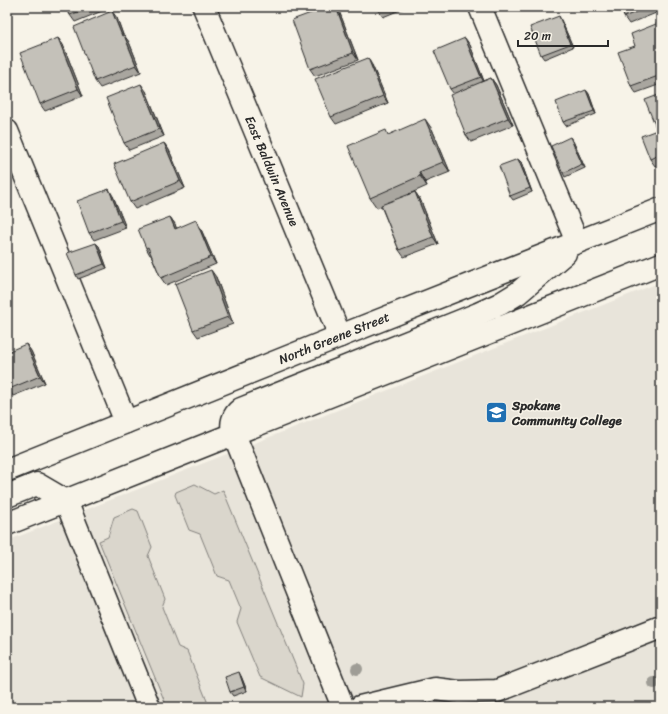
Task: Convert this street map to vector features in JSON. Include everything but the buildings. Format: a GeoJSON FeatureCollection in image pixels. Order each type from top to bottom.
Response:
{"type":"FeatureCollection","features":[{"type":"Feature","properties":{"kind":"main road","name":"East Baldwin Avenue"},"geometry":{"type":"LineString","coordinates":[[204,7],[340,336]]}},
{"type":"Feature","properties":{"kind":"main road"},"geometry":{"type":"LineString","coordinates":[[343,707],[232,430],[232,421],[234,416],[241,409],[247,406],[500,304],[518,293],[577,242],[480,7]]}},
{"type":"Feature","properties":{"kind":"main road"},"geometry":{"type":"LineString","coordinates":[[7,131],[126,422]]}},
{"type":"Feature","properties":{"kind":"main road","name":"North Greene Street"},"geometry":{"type":"LineString","coordinates":[[7,470],[661,209]]}},
{"type":"Feature","properties":{"kind":"main road"},"geometry":{"type":"LineString","coordinates":[[7,524],[661,264]]}},
{"type":"Feature","properties":{"kind":"main road"},"geometry":{"type":"LineString","coordinates":[[7,496],[37,484],[66,501],[149,707]]}},
{"type":"Feature","properties":{"kind":"main road"},"geometry":{"type":"LineString","coordinates":[[360,707],[435,689],[500,699],[661,627]]}},
{"type":"Feature","properties":{"kind":"shaded area","name":"Spokane Community College"},"geometry":{"type":"Polygon","coordinates":[[[661,282],[661,707],[7,707],[7,541],[661,282]]]}},
{"type":"Feature","properties":{"kind":"shaded area"},"geometry":{"type":"Polygon","coordinates":[[[195,484],[214,494],[223,490],[303,684],[301,697],[260,677],[237,622],[241,609],[229,580],[217,576],[200,534],[189,530],[175,495],[176,492],[195,484]]]}},
{"type":"Feature","properties":{"kind":"shaded area"},"geometry":{"type":"Polygon","coordinates":[[[133,509],[138,511],[152,547],[148,556],[165,599],[162,607],[178,647],[187,651],[207,701],[204,707],[167,707],[99,541],[108,537],[114,517],[133,509]]]}},
{"type":"Feature","properties":{"kind":"place","name":"Spokane Community College"},"geometry":{"type":"Point","coordinates":[497,412]}}]}
